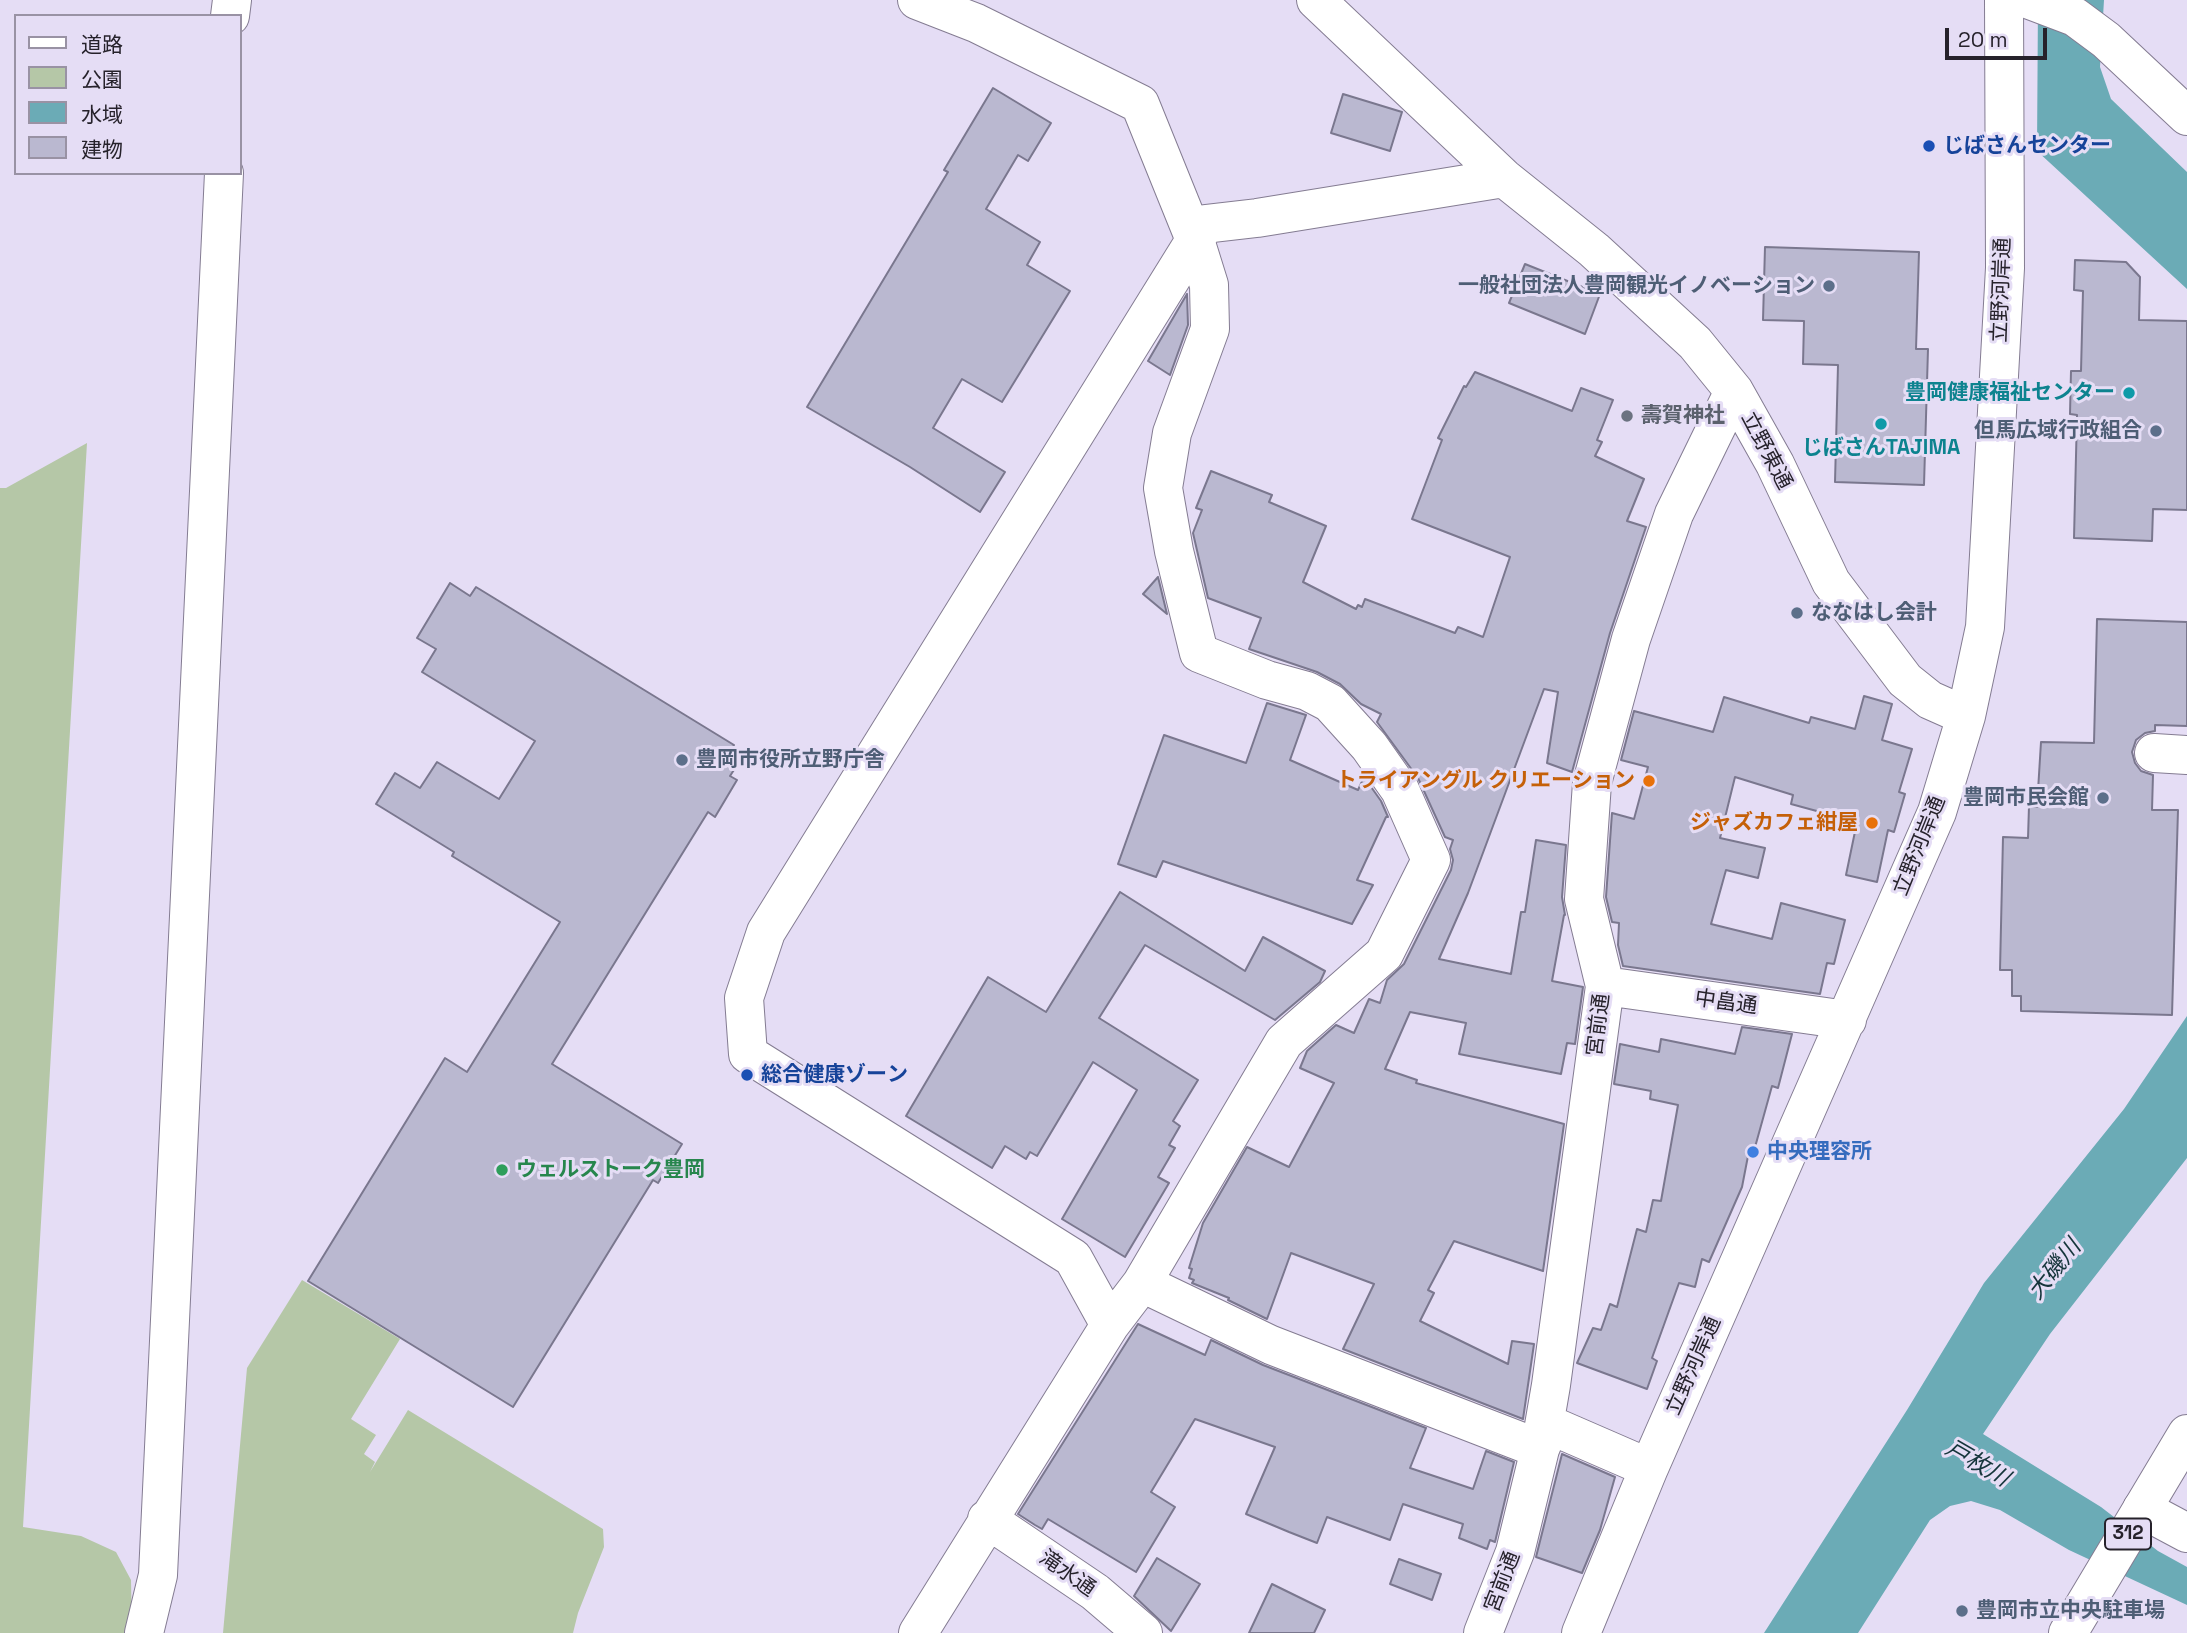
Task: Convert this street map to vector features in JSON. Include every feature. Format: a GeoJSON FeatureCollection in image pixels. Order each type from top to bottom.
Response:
{"type":"FeatureCollection","features":[{"type":"Feature","properties":{"kind":"main road"},"geometry":{"type":"LineString","coordinates":[[917,0],[976,23],[1140,104],[1195,240],[1209,285],[1210,329],[1172,433],[1163,488],[1174,551],[1199,653],[1268,680],[1307,691],[1330,703],[1369,746],[1400,790],[1431,860],[1384,954],[1284,1042],[1142,1283],[1110,1325],[918,1633]]}},
{"type":"Feature","properties":{"kind":"main road","name":"立野東通"},"geometry":{"type":"LineString","coordinates":[[1316,0],[1504,178],[1594,250],[1695,343],[1734,391],[1775,464],[1831,582],[1905,680],[1930,700],[1966,716]]}},
{"type":"Feature","properties":{"kind":"main road","name":"立野河岸通"},"geometry":{"type":"LineString","coordinates":[[1581,1633],[1648,1468],[1937,812],[1966,716],[1984,627],[2005,268],[2004,0]]}},
{"type":"Feature","properties":{"kind":"main road"},"geometry":{"type":"LineString","coordinates":[[2030,0],[2075,17],[2183,104]]}},
{"type":"Feature","properties":{"kind":"main road"},"geometry":{"type":"LineString","coordinates":[[144,1633],[158,1575],[224,175]]}},
{"type":"Feature","properties":{"kind":"main road"},"geometry":{"type":"LineString","coordinates":[[1110,1325],[1073,1258],[748,1054],[744,998],[766,932],[1205,224],[1504,178]]}},
{"type":"Feature","properties":{"kind":"main road","name":"宮前通"},"geometry":{"type":"LineString","coordinates":[[1483,1633],[1516,1552],[1540,1449],[1605,986],[1584,899],[1592,783],[1630,639],[1674,514],[1734,391]]}},
{"type":"Feature","properties":{"kind":"main road","name":"中畠通"},"geometry":{"type":"LineString","coordinates":[[1605,986],[1847,1020]]}},
{"type":"Feature","properties":{"kind":"main road"},"geometry":{"type":"LineString","coordinates":[[1142,1283],[1271,1345],[1540,1449],[1550,1425],[1648,1468]]}},
{"type":"Feature","properties":{"kind":"main road","name":"312"},"geometry":{"type":"LineString","coordinates":[[2068,1633],[2187,1434]]}},
{"type":"Feature","properties":{"kind":"main road"},"geometry":{"type":"LineString","coordinates":[[2142,1509],[2187,1533]]}},
{"type":"Feature","properties":{"kind":"main road","name":"滝水通"},"geometry":{"type":"LineString","coordinates":[[987,1519],[1095,1592],[1143,1633]]}},
{"type":"Feature","properties":{"kind":"green space"},"geometry":{"type":"Polygon","coordinates":[[[87,443],[23,1527],[81,1536],[116,1552],[131,1580],[132,1633],[0,1633],[0,488],[6,488],[87,443]]]}},
{"type":"Feature","properties":{"kind":"green space"},"geometry":{"type":"Polygon","coordinates":[[[302,1280],[400,1339],[351,1419],[376,1435],[364,1454],[375,1462],[370,1472],[408,1410],[603,1529],[604,1547],[573,1633],[223,1633],[247,1368],[302,1280]]]}},
{"type":"Feature","properties":{"kind":"water"},"geometry":{"type":"Polygon","coordinates":[[[2038,0],[2104,0],[2100,67],[2111,99],[2187,172],[2187,289],[2037,151],[2038,0]]]}},
{"type":"Feature","properties":{"kind":"water"},"geometry":{"type":"Polygon","coordinates":[[[2187,1016],[2187,1158],[2050,1334],[1983,1434],[2101,1507],[2158,1551],[2187,1567],[2187,1605],[2069,1550],[2000,1510],[1971,1501],[1950,1506],[1930,1520],[1858,1633],[1764,1633],[1907,1410],[1984,1283],[2124,1109],[2187,1016]]]}},
{"type":"Feature","properties":{"kind":"building"},"geometry":{"type":"Polygon","coordinates":[[[993,88],[1051,123],[1028,161],[1018,155],[986,209],[1040,242],[1027,265],[1070,291],[1002,402],[962,379],[933,428],[1005,472],[980,512],[910,467],[807,407],[948,172],[944,170],[993,88]]]}},
{"type":"Feature","properties":{"kind":"building"},"geometry":{"type":"Polygon","coordinates":[[[1343,94],[1402,112],[1390,151],[1331,133],[1343,94]]]}},
{"type":"Feature","properties":{"kind":"building","name":"じばさんTAJIMA"},"geometry":{"type":"Polygon","coordinates":[[[1765,247],[1919,252],[1916,349],[1928,349],[1924,485],[1835,482],[1838,365],[1803,364],[1804,321],[1763,320],[1765,247]]]}},
{"type":"Feature","properties":{"kind":"building","name":"豊岡健康福祉センター"},"geometry":{"type":"Polygon","coordinates":[[[2075,260],[2126,262],[2140,277],[2139,320],[2187,321],[2187,510],[2153,509],[2152,541],[2074,538],[2077,415],[2070,414],[2071,371],[2081,371],[2083,291],[2074,290],[2075,260]]]}},
{"type":"Feature","properties":{"kind":"building"},"geometry":{"type":"Polygon","coordinates":[[[1525,264],[1600,294],[1585,334],[1509,303],[1525,264]]]}},
{"type":"Feature","properties":{"kind":"building"},"geometry":{"type":"Polygon","coordinates":[[[1187,294],[1188,325],[1170,375],[1148,361],[1187,294]]]}},
{"type":"Feature","properties":{"kind":"building"},"geometry":{"type":"Polygon","coordinates":[[[1475,372],[1572,411],[1581,388],[1613,400],[1597,440],[1602,442],[1595,456],[1644,479],[1627,521],[1646,527],[1610,633],[1572,772],[1547,763],[1558,692],[1544,689],[1468,893],[1439,959],[1511,974],[1521,912],[1525,912],[1536,840],[1566,845],[1562,897],[1565,915],[1552,981],[1583,987],[1575,1044],[1567,1043],[1561,1074],[1459,1054],[1466,1023],[1410,1012],[1385,1069],[1417,1080],[1416,1083],[1564,1124],[1543,1271],[1454,1241],[1428,1290],[1434,1293],[1420,1321],[1508,1364],[1512,1341],[1534,1344],[1523,1419],[1343,1349],[1374,1284],[1291,1253],[1267,1319],[1228,1300],[1229,1298],[1192,1283],[1194,1280],[1189,1278],[1192,1269],[1189,1268],[1203,1223],[1247,1147],[1289,1167],[1334,1083],[1300,1068],[1307,1051],[1336,1025],[1354,1033],[1369,999],[1380,1003],[1387,980],[1404,964],[1451,870],[1453,860],[1450,849],[1453,840],[1445,837],[1418,778],[1377,722],[1381,714],[1361,704],[1340,684],[1317,672],[1249,649],[1261,618],[1208,598],[1193,533],[1202,510],[1196,508],[1211,471],[1272,495],[1269,502],[1326,526],[1303,582],[1356,609],[1358,605],[1362,607],[1365,599],[1455,633],[1458,627],[1483,637],[1510,557],[1412,519],[1442,440],[1438,438],[1464,386],[1466,387],[1475,372]]]}},
{"type":"Feature","properties":{"kind":"building"},"geometry":{"type":"Polygon","coordinates":[[[1158,577],[1167,614],[1143,594],[1158,577]]]}},
{"type":"Feature","properties":{"kind":"building"},"geometry":{"type":"Polygon","coordinates":[[[450,583],[470,596],[476,587],[734,745],[730,752],[741,759],[730,776],[737,780],[715,817],[708,812],[552,1064],[682,1144],[658,1183],[653,1180],[513,1407],[308,1281],[445,1058],[467,1072],[560,922],[452,856],[454,852],[376,804],[395,773],[420,788],[437,762],[499,799],[535,741],[422,672],[436,649],[417,638],[450,583]]]}},
{"type":"Feature","properties":{"kind":"building","name":"豊岡市民会館"},"geometry":{"type":"Polygon","coordinates":[[[2097,619],[2187,622],[2187,726],[2155,725],[2155,731],[2145,733],[2136,740],[2132,752],[2141,771],[2153,775],[2152,810],[2178,810],[2172,1015],[2021,1011],[2021,996],[2012,996],[2012,970],[2000,970],[2003,837],[2028,838],[2029,806],[2037,807],[2041,742],[2094,743],[2097,619]]]}},
{"type":"Feature","properties":{"kind":"building"},"geometry":{"type":"Polygon","coordinates":[[[1864,696],[1892,704],[1882,740],[1912,749],[1899,792],[1905,794],[1894,832],[1888,830],[1877,882],[1846,875],[1857,822],[1791,804],[1793,795],[1735,777],[1720,838],[1765,848],[1758,878],[1726,870],[1711,924],[1772,939],[1781,903],[1845,920],[1834,964],[1827,963],[1820,994],[1623,966],[1618,945],[1619,923],[1612,922],[1606,897],[1612,813],[1634,819],[1648,767],[1621,760],[1634,711],[1713,732],[1724,697],[1809,723],[1811,717],[1855,729],[1864,696]]]}},
{"type":"Feature","properties":{"kind":"building"},"geometry":{"type":"Polygon","coordinates":[[[1267,703],[1306,715],[1290,760],[1358,790],[1364,777],[1381,801],[1388,817],[1357,880],[1373,885],[1352,924],[1163,861],[1156,877],[1118,864],[1164,735],[1246,763],[1267,703]]]}},
{"type":"Feature","properties":{"kind":"building"},"geometry":{"type":"Polygon","coordinates":[[[1120,892],[1245,971],[1263,937],[1325,971],[1320,982],[1275,1020],[1145,945],[1099,1018],[1198,1080],[1173,1121],[1180,1126],[1169,1145],[1175,1148],[1158,1177],[1169,1183],[1125,1257],[1062,1219],[1137,1090],[1093,1062],[1037,1156],[1030,1152],[1026,1159],[1005,1146],[992,1168],[906,1116],[988,977],[1046,1012],[1120,892]]]}},
{"type":"Feature","properties":{"kind":"building"},"geometry":{"type":"Polygon","coordinates":[[[1742,1027],[1792,1034],[1778,1088],[1772,1086],[1752,1158],[1748,1156],[1742,1187],[1709,1262],[1702,1259],[1695,1287],[1679,1283],[1652,1358],[1657,1361],[1647,1389],[1577,1363],[1593,1328],[1601,1330],[1610,1304],[1617,1307],[1637,1229],[1646,1232],[1653,1200],[1661,1201],[1678,1105],[1650,1099],[1651,1091],[1614,1084],[1620,1044],[1659,1052],[1661,1039],[1735,1054],[1742,1027]]]}},
{"type":"Feature","properties":{"kind":"building"},"geometry":{"type":"Polygon","coordinates":[[[1138,1324],[1205,1355],[1211,1340],[1263,1365],[1426,1428],[1410,1468],[1473,1489],[1486,1451],[1514,1462],[1495,1542],[1490,1540],[1487,1549],[1459,1538],[1463,1524],[1403,1504],[1390,1540],[1327,1517],[1317,1543],[1289,1532],[1246,1514],[1275,1447],[1195,1419],[1151,1492],[1175,1507],[1136,1572],[1048,1519],[1042,1529],[1035,1525],[1018,1514],[1138,1324]]]}},
{"type":"Feature","properties":{"kind":"building"},"geometry":{"type":"Polygon","coordinates":[[[1562,1454],[1615,1477],[1600,1530],[1582,1573],[1536,1557],[1562,1454]]]}},
{"type":"Feature","properties":{"kind":"building"},"geometry":{"type":"Polygon","coordinates":[[[1157,1558],[1200,1584],[1171,1631],[1134,1596],[1157,1558]]]}},
{"type":"Feature","properties":{"kind":"building"},"geometry":{"type":"Polygon","coordinates":[[[1399,1559],[1441,1574],[1432,1600],[1390,1584],[1399,1559]]]}},
{"type":"Feature","properties":{"kind":"building"},"geometry":{"type":"Polygon","coordinates":[[[1272,1584],[1325,1610],[1314,1633],[1249,1633],[1272,1584]]]}},
{"type":"Feature","properties":{"kind":"place","name":"じばさんセンター"},"geometry":{"type":"Point","coordinates":[1929,146]}},
{"type":"Feature","properties":{"kind":"place","name":"一般社団法人豊岡観光イノベーション"},"geometry":{"type":"Point","coordinates":[1829,286]}},
{"type":"Feature","properties":{"kind":"place","name":"豊岡健康福祉センター"},"geometry":{"type":"Point","coordinates":[2129,393]}},
{"type":"Feature","properties":{"kind":"place","name":"壽賀神社"},"geometry":{"type":"Point","coordinates":[1627,416]}},
{"type":"Feature","properties":{"kind":"place","name":"じばさんTAJIMA"},"geometry":{"type":"Point","coordinates":[1881,424]}},
{"type":"Feature","properties":{"kind":"place","name":"但馬広域行政組合"},"geometry":{"type":"Point","coordinates":[2156,431]}},
{"type":"Feature","properties":{"kind":"place","name":"ななはし会計"},"geometry":{"type":"Point","coordinates":[1797,613]}},
{"type":"Feature","properties":{"kind":"place","name":"豊岡市役所立野庁舎"},"geometry":{"type":"Point","coordinates":[682,760]}},
{"type":"Feature","properties":{"kind":"place","name":"トライアングル クリエーション"},"geometry":{"type":"Point","coordinates":[1649,781]}},
{"type":"Feature","properties":{"kind":"place","name":"豊岡市民会館"},"geometry":{"type":"Point","coordinates":[2103,798]}},
{"type":"Feature","properties":{"kind":"place","name":"ジャズカフェ紺屋"},"geometry":{"type":"Point","coordinates":[1872,823]}},
{"type":"Feature","properties":{"kind":"place","name":"総合健康ゾーン"},"geometry":{"type":"Point","coordinates":[747,1075]}},
{"type":"Feature","properties":{"kind":"place","name":"中央理容所"},"geometry":{"type":"Point","coordinates":[1753,1152]}},
{"type":"Feature","properties":{"kind":"place","name":"ウェルストーク豊岡"},"geometry":{"type":"Point","coordinates":[502,1170]}},
{"type":"Feature","properties":{"kind":"place","name":"豊岡市立中央駐車場"},"geometry":{"type":"Point","coordinates":[1962,1611]}},
{"type":"Feature","properties":{"kind":"water label","name":"大磯川"},"geometry":{"type":"Point","coordinates":[2055,1270]}},
{"type":"Feature","properties":{"kind":"water label","name":"戸枚川"},"geometry":{"type":"Point","coordinates":[1977,1464]}}]}
